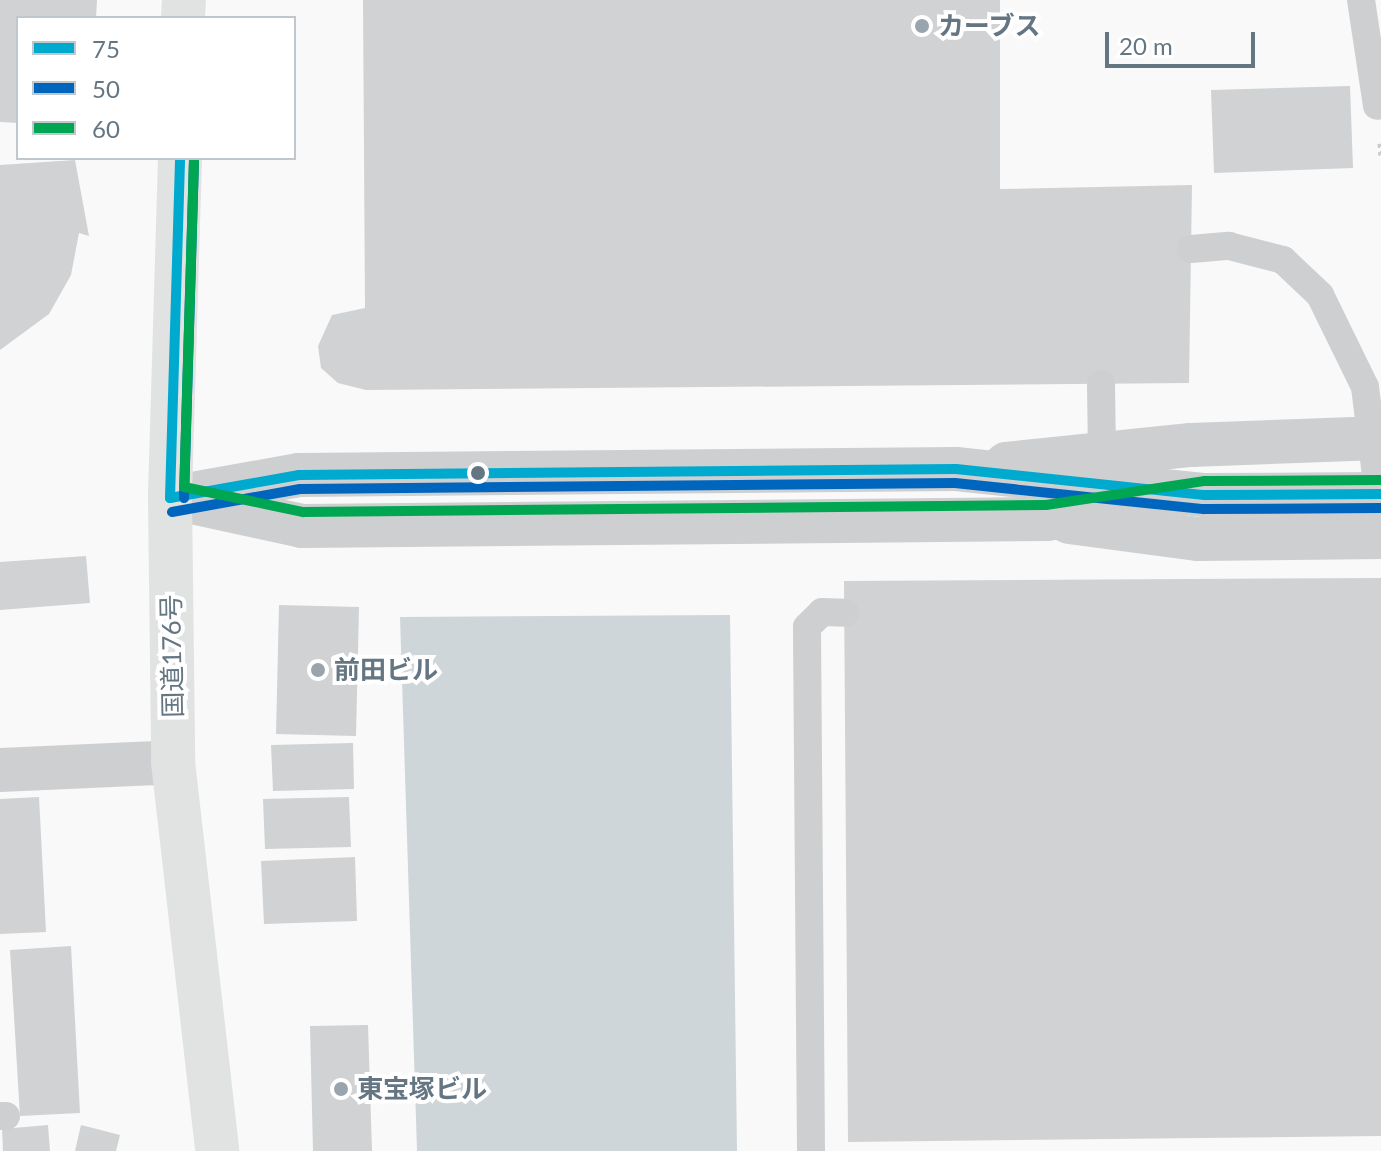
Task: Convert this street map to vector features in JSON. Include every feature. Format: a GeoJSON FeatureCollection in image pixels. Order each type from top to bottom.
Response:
{"type":"FeatureCollection","features":[{"type":"Feature","properties":{"kind":"highway","name":"国道176号"},"geometry":{"type":"LineString","coordinates":[[180,160],[170,498],[173,762],[217,1151]]}},
{"type":"Feature","properties":{"kind":"street"},"geometry":{"type":"LineString","coordinates":[[170,498],[299,475],[956,469],[1191,445],[1381,438]]}},
{"type":"Feature","properties":{"kind":"street"},"geometry":{"type":"LineString","coordinates":[[956,469],[1205,495],[1381,494]]}},
{"type":"Feature","properties":{"kind":"street"},"geometry":{"type":"LineString","coordinates":[[1047,519],[1205,495]]}},
{"type":"Feature","properties":{"kind":"street"},"geometry":{"type":"LineString","coordinates":[[170,498],[302,526],[1047,519],[1199,539],[1381,537]]}},
{"type":"Feature","properties":{"kind":"street"},"geometry":{"type":"LineString","coordinates":[[0,770],[173,762]]}},
{"type":"Feature","properties":{"kind":"lane"},"geometry":{"type":"LineString","coordinates":[[1361,0],[1377,106]]}},
{"type":"Feature","properties":{"kind":"lane"},"geometry":{"type":"LineString","coordinates":[[1191,249],[1229,246],[1283,260],[1320,295],[1365,387],[1381,517]]}},
{"type":"Feature","properties":{"kind":"lane"},"geometry":{"type":"LineString","coordinates":[[1101,384],[1102,454]]}},
{"type":"Feature","properties":{"kind":"lane"},"geometry":{"type":"LineString","coordinates":[[811,1151],[807,627],[822,612],[845,613]]}},
{"type":"Feature","properties":{"kind":"shaded area"},"geometry":{"type":"Polygon","coordinates":[[[730,615],[737,1151],[417,1151],[400,617],[730,615]]]}},
{"type":"Feature","properties":{"kind":"building"},"geometry":{"type":"Polygon","coordinates":[[[0,0],[97,0],[96,16],[16,16],[16,123],[0,122],[0,0]]]}},
{"type":"Feature","properties":{"kind":"building"},"geometry":{"type":"Polygon","coordinates":[[[363,0],[1000,0],[1000,189],[1192,185],[1189,383],[366,390],[338,383],[321,368],[318,346],[332,315],[365,308],[363,0]]]}},
{"type":"Feature","properties":{"kind":"building"},"geometry":{"type":"Polygon","coordinates":[[[1350,86],[1353,168],[1214,173],[1211,90],[1350,86]]]}},
{"type":"Feature","properties":{"kind":"building"},"geometry":{"type":"Polygon","coordinates":[[[75,160],[89,236],[79,233],[71,275],[49,314],[0,350],[0,165],[75,160]]]}},
{"type":"Feature","properties":{"kind":"building"},"geometry":{"type":"Polygon","coordinates":[[[86,556],[90,603],[0,610],[0,562],[86,556]]]}},
{"type":"Feature","properties":{"kind":"building"},"geometry":{"type":"Polygon","coordinates":[[[1381,578],[1381,1136],[848,1142],[844,581],[1381,578]]]}},
{"type":"Feature","properties":{"kind":"building","name":"前田ビル"},"geometry":{"type":"Polygon","coordinates":[[[279,605],[359,607],[356,736],[276,734],[279,605]]]}},
{"type":"Feature","properties":{"kind":"building"},"geometry":{"type":"Polygon","coordinates":[[[353,743],[354,789],[273,791],[271,745],[353,743]]]}},
{"type":"Feature","properties":{"kind":"building"},"geometry":{"type":"Polygon","coordinates":[[[39,797],[46,932],[0,934],[0,799],[39,797]]]}},
{"type":"Feature","properties":{"kind":"building"},"geometry":{"type":"Polygon","coordinates":[[[349,797],[351,847],[265,849],[263,799],[349,797]]]}},
{"type":"Feature","properties":{"kind":"building"},"geometry":{"type":"Polygon","coordinates":[[[355,857],[357,921],[264,924],[261,861],[355,857]]]}},
{"type":"Feature","properties":{"kind":"building"},"geometry":{"type":"Polygon","coordinates":[[[71,946],[80,1113],[20,1116],[10,950],[71,946]]]}},
{"type":"Feature","properties":{"kind":"building","name":"東宝塚ビル"},"geometry":{"type":"Polygon","coordinates":[[[368,1025],[372,1151],[313,1151],[310,1026],[368,1025]]]}},
{"type":"Feature","properties":{"kind":"building"},"geometry":{"type":"Polygon","coordinates":[[[48,1125],[50,1151],[3,1151],[2,1129],[48,1125]]]}},
{"type":"Feature","properties":{"kind":"building"},"geometry":{"type":"Polygon","coordinates":[[[81,1125],[120,1135],[116,1151],[75,1151],[81,1125]]]}},
{"type":"Feature","properties":{"kind":"transit line","name":"75"},"geometry":{"type":"LineString","coordinates":[[170,498],[180,160]]}},
{"type":"Feature","properties":{"kind":"transit line","name":"50"},"geometry":{"type":"LineString","coordinates":[[184,498],[194,160]]}},
{"type":"Feature","properties":{"kind":"transit line","name":"60"},"geometry":{"type":"LineString","coordinates":[[194,160],[184,487],[303,512],[1046,505],[1205,481],[1381,480]]}},
{"type":"Feature","properties":{"kind":"transit line","name":"75"},"geometry":{"type":"LineString","coordinates":[[170,498],[299,475],[956,469],[1205,495],[1381,494]]}},
{"type":"Feature","properties":{"kind":"transit line","name":"50"},"geometry":{"type":"LineString","coordinates":[[172,512],[300,489],[955,483],[1204,509],[1381,508]]}},
{"type":"Feature","properties":{"kind":"place","name":"カーブス"},"geometry":{"type":"Point","coordinates":[922,26]}},
{"type":"Feature","properties":{"kind":"place","name":"前田ビル"},"geometry":{"type":"Point","coordinates":[318,670]}},
{"type":"Feature","properties":{"kind":"place","name":"東宝塚ビル"},"geometry":{"type":"Point","coordinates":[341,1089]}}]}
